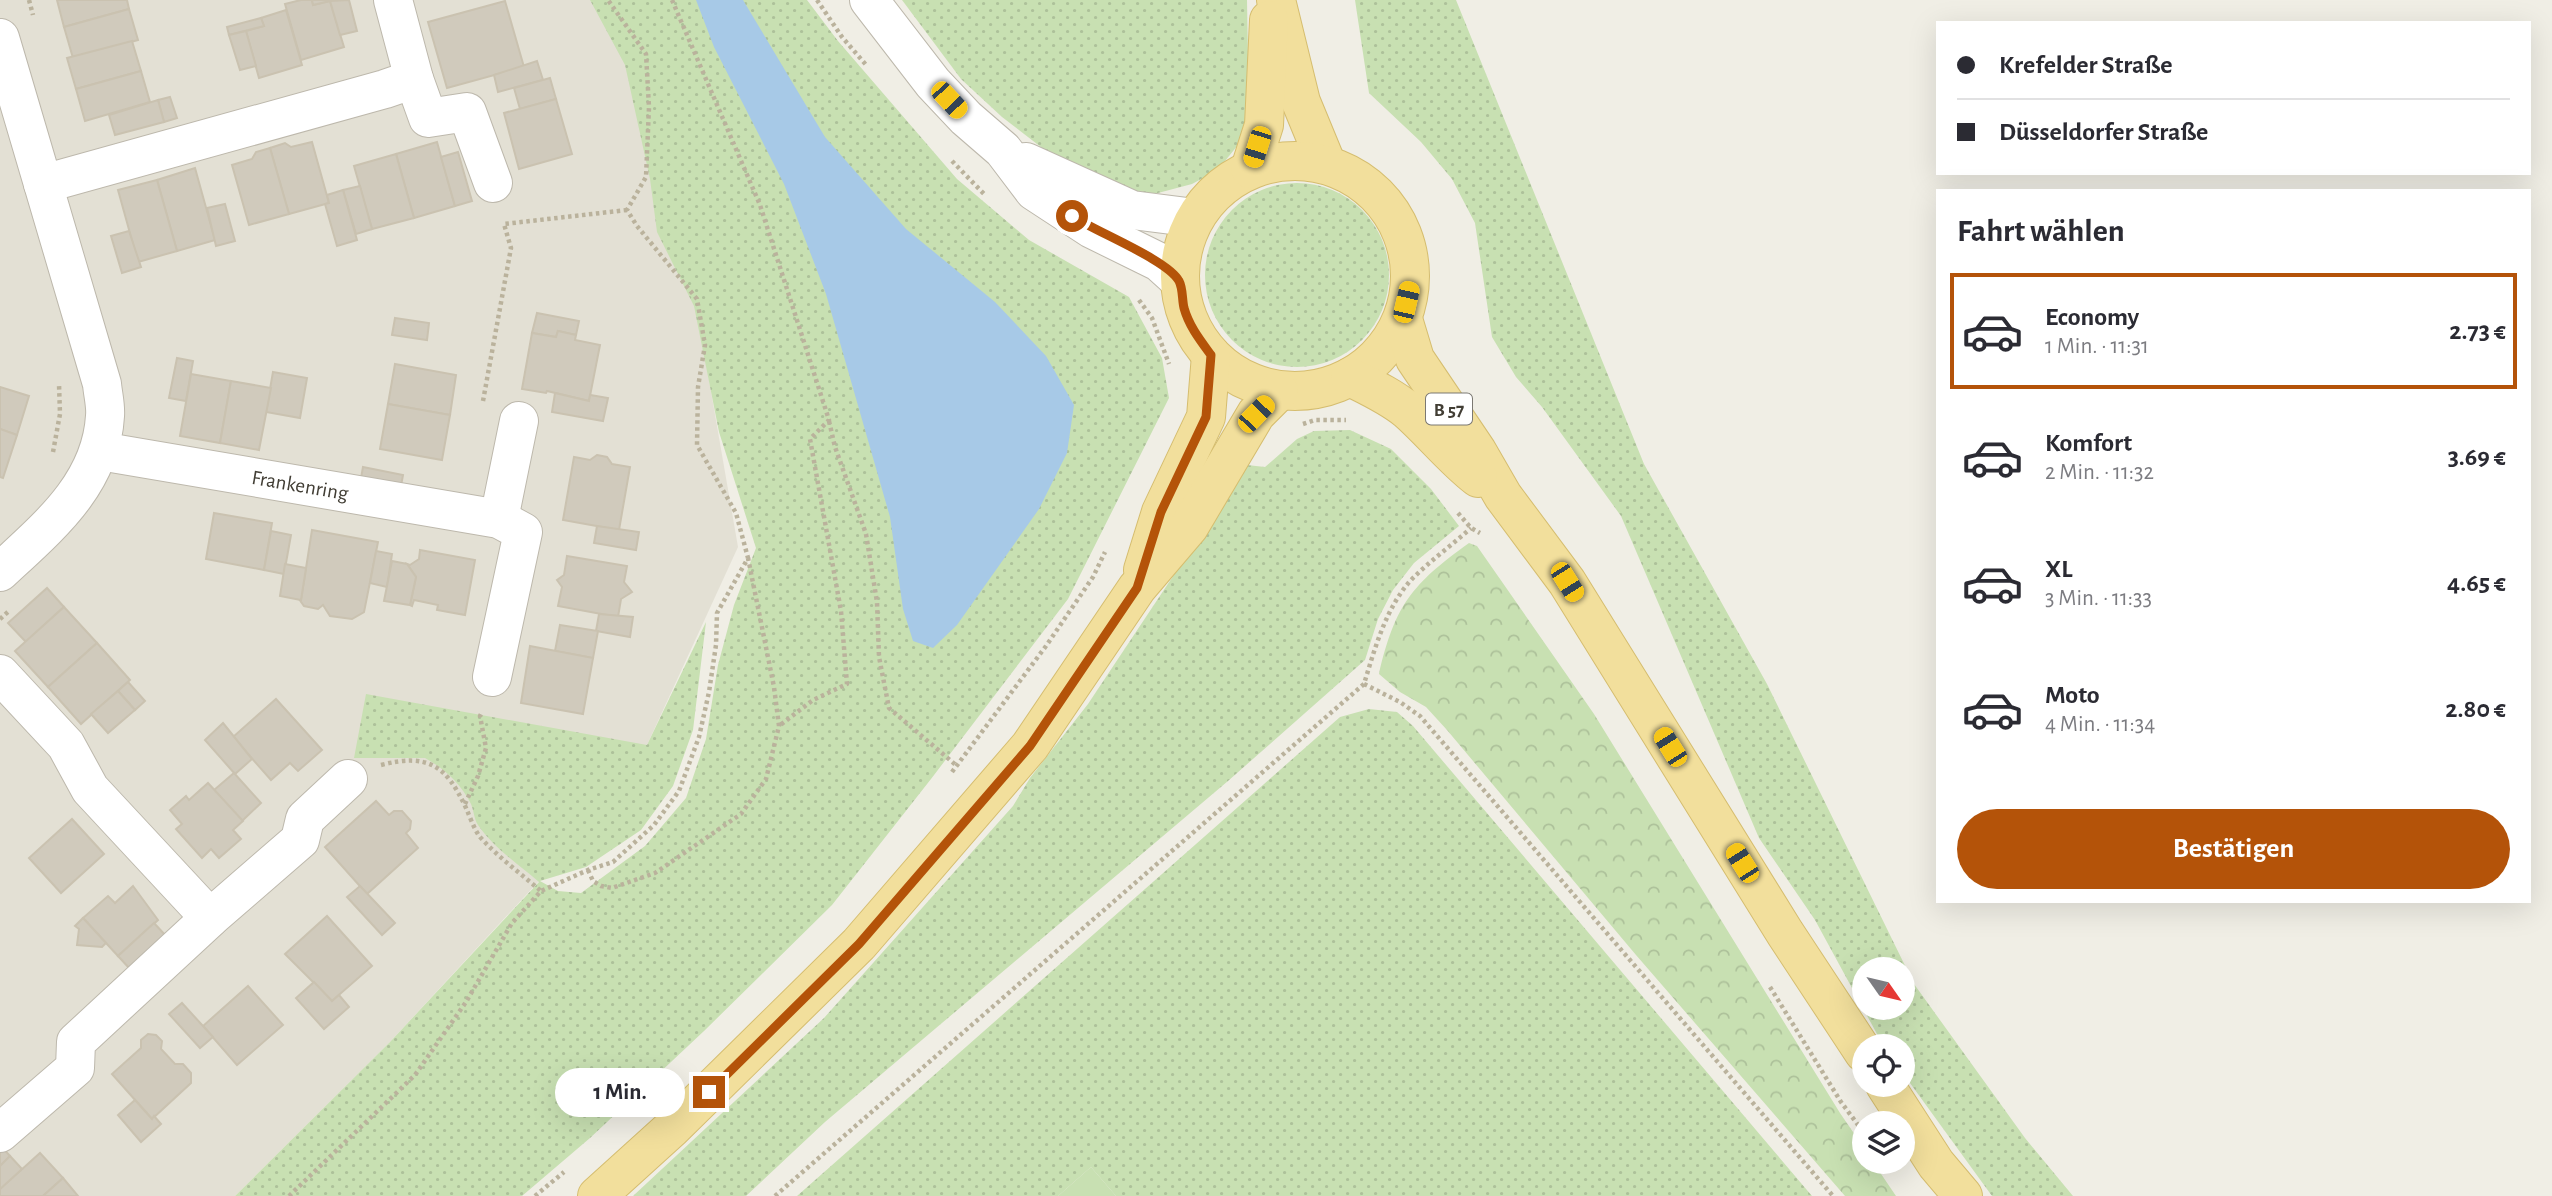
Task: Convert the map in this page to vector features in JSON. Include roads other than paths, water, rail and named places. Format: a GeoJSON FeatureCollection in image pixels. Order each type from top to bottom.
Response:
{"type":"FeatureCollection","features":[{"type":"Feature","properties":{"kind":"main road"},"geometry":{"type":"LineString","coordinates":[[1250,169],[1264,125],[1270,0]]}},
{"type":"Feature","properties":{"kind":"main road"},"geometry":{"type":"LineString","coordinates":[[1276,0],[1301,102],[1327,164]]}},
{"type":"Feature","properties":{"kind":"main road"},"geometry":{"type":"LineString","coordinates":[[1297,160],[1327,164],[1360,180],[1380,197],[1396,218],[1408,250],[1410,273],[1403,319],[1378,357],[1350,377],[1313,390],[1279,391],[1242,379],[1211,355],[1194,332],[1184,308],[1180,281],[1182,252],[1195,218],[1219,189],[1250,169],[1273,162],[1297,160]]}},
{"type":"Feature","properties":{"kind":"main road","name":"B 57"},"geometry":{"type":"LineString","coordinates":[[1403,319],[1415,359],[1477,451],[1503,496],[1567,582],[1785,933],[1852,1035]]}},
{"type":"Feature","properties":{"kind":"main road"},"geometry":{"type":"LineString","coordinates":[[1137,588],[1161,512],[1206,417],[1211,355]]}},
{"type":"Feature","properties":{"kind":"main road","name":"B 57"},"geometry":{"type":"LineString","coordinates":[[1350,377],[1382,393],[1407,410],[1461,465],[1503,496]]}},
{"type":"Feature","properties":{"kind":"main road"},"geometry":{"type":"LineString","coordinates":[[597,1196],[671,1129],[859,944],[1030,746],[1137,588],[1189,527],[1256,414],[1279,391]]}},
{"type":"Feature","properties":{"kind":"main road"},"geometry":{"type":"LineString","coordinates":[[1893,1097],[1936,1164],[1963,1196]]}},
{"type":"Feature","properties":{"kind":"street"},"geometry":{"type":"LineString","coordinates":[[393,0],[414,79],[428,118],[467,112],[493,183]]}},
{"type":"Feature","properties":{"kind":"street"},"geometry":{"type":"LineString","coordinates":[[869,0],[933,83],[966,118],[1003,150],[1034,191],[1092,229],[1159,262],[1180,281]]}},
{"type":"Feature","properties":{"kind":"street"},"geometry":{"type":"LineString","coordinates":[[0,572],[56,520],[87,480],[100,451],[106,414],[102,384],[2,56]]}},
{"type":"Feature","properties":{"kind":"street"},"geometry":{"type":"LineString","coordinates":[[43,184],[414,79]]}},
{"type":"Feature","properties":{"kind":"street"},"geometry":{"type":"LineString","coordinates":[[1003,150],[1132,210],[1195,218]]}},
{"type":"Feature","properties":{"kind":"street"},"geometry":{"type":"LineString","coordinates":[[492,677],[523,532],[499,519],[519,421]]}},
{"type":"Feature","properties":{"kind":"street","name":"Frankenring"},"geometry":{"type":"LineString","coordinates":[[100,451],[499,519]]}},
{"type":"Feature","properties":{"kind":"street"},"geometry":{"type":"LineString","coordinates":[[0,674],[66,745],[90,789],[210,918]]}},
{"type":"Feature","properties":{"kind":"street"},"geometry":{"type":"LineString","coordinates":[[0,1133],[75,1068],[76,1042],[299,840],[305,819],[348,779]]}},
{"type":"Feature","properties":{"kind":"water"},"geometry":{"type":"Polygon","coordinates":[[[696,0],[743,0],[825,137],[906,229],[995,302],[1046,356],[1074,405],[1067,453],[1039,509],[957,625],[933,648],[913,641],[903,609],[890,517],[826,294],[784,184],[714,47],[696,0]]]}}]}
